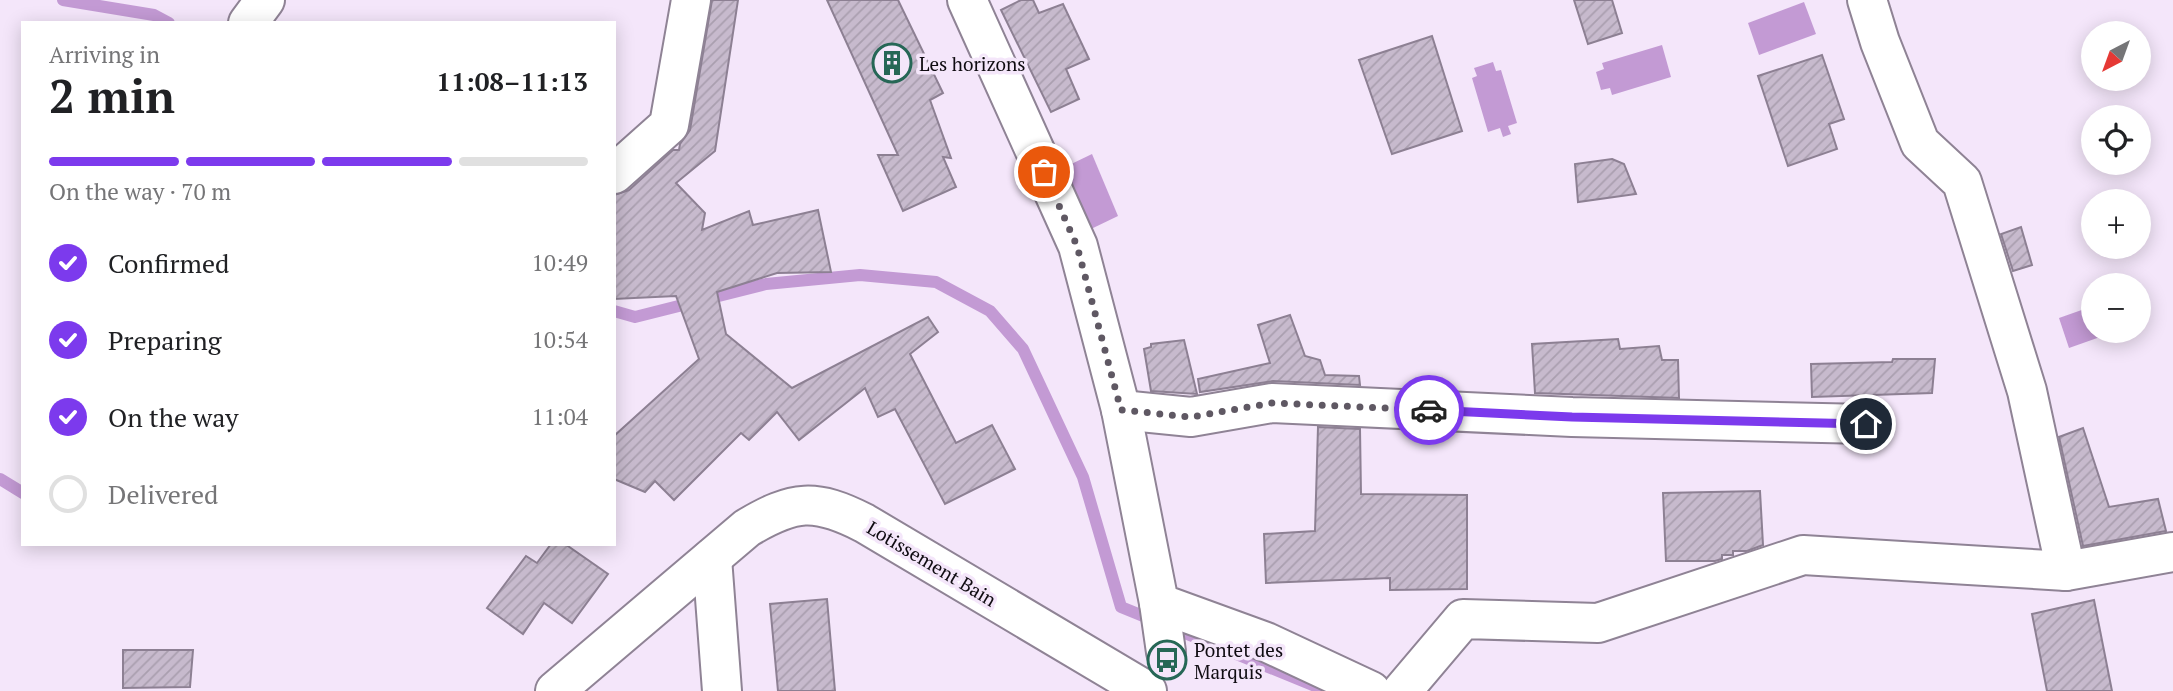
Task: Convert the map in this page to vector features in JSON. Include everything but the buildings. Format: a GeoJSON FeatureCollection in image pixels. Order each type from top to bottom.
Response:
{"type":"FeatureCollection","features":[{"type":"Feature","properties":{"kind":"street"},"geometry":{"type":"LineString","coordinates":[[249,21],[265,0]]}},
{"type":"Feature","properties":{"kind":"street"},"geometry":{"type":"LineString","coordinates":[[616,172],[669,125],[691,0]]}},
{"type":"Feature","properties":{"kind":"street"},"geometry":{"type":"LineString","coordinates":[[967,0],[1077,246],[1121,410],[1159,605],[1169,691]]}},
{"type":"Feature","properties":{"kind":"street"},"geometry":{"type":"LineString","coordinates":[[1867,0],[1880,42],[1920,143],[1962,182],[2028,391],[2066,571]]}},
{"type":"Feature","properties":{"kind":"street"},"geometry":{"type":"LineString","coordinates":[[1121,410],[1191,417],[1272,403],[1572,417],[1866,424]]}},
{"type":"Feature","properties":{"kind":"street","name":"Lotissement Bain"},"geometry":{"type":"LineString","coordinates":[[555,691],[747,528],[775,511],[809,505],[837,510],[864,523],[1147,691]]}},
{"type":"Feature","properties":{"kind":"street"},"geometry":{"type":"LineString","coordinates":[[1402,691],[1463,619],[1598,623],[1803,555],[2066,571],[2173,552]]}},
{"type":"Feature","properties":{"kind":"street"},"geometry":{"type":"LineString","coordinates":[[712,558],[722,691]]}},
{"type":"Feature","properties":{"kind":"street"},"geometry":{"type":"LineString","coordinates":[[1159,605],[1266,642],[1371,691]]}},
{"type":"Feature","properties":{"kind":"shaded area"},"geometry":{"type":"Polygon","coordinates":[[[1804,2],[1816,34],[1759,55],[1748,23],[1804,2]]]}},
{"type":"Feature","properties":{"kind":"shaded area"},"geometry":{"type":"Polygon","coordinates":[[[1662,45],[1671,77],[1612,95],[1610,88],[1601,90],[1596,72],[1604,69],[1602,63],[1662,45]]]}},
{"type":"Feature","properties":{"kind":"shaded area"},"geometry":{"type":"Polygon","coordinates":[[[1493,62],[1496,71],[1501,70],[1517,123],[1508,126],[1511,134],[1503,137],[1500,128],[1488,132],[1472,78],[1477,76],[1474,68],[1493,62]]]}},
{"type":"Feature","properties":{"kind":"shaded area"},"geometry":{"type":"Polygon","coordinates":[[[1092,154],[1118,216],[1091,229],[1063,168],[1092,154]]]}},
{"type":"Feature","properties":{"kind":"shaded area"},"geometry":{"type":"Polygon","coordinates":[[[2081,310],[2081,343],[2083,343],[2069,348],[2059,318],[2081,310]]]}},
{"type":"Feature","properties":{"kind":"waterway"},"geometry":{"type":"LineString","coordinates":[[63,0],[154,15],[165,21]]}},
{"type":"Feature","properties":{"kind":"waterway"},"geometry":{"type":"LineString","coordinates":[[616,312],[635,317],[766,284],[860,275],[936,282],[990,311],[1023,349],[1083,477],[1121,607],[1325,690]]}},
{"type":"Feature","properties":{"kind":"waterway"},"geometry":{"type":"LineString","coordinates":[[0,479],[21,492]]}},
{"type":"Feature","properties":{"kind":"way so far"},"geometry":{"type":"LineString","coordinates":[[1044,172],[1077,246],[1121,410],[1191,417],[1272,403],[1429,410]]}},
{"type":"Feature","properties":{"kind":"place","name":"Les horizons"},"geometry":{"type":"Point","coordinates":[892,63]}},
{"type":"Feature","properties":{"kind":"place","name":"Pontet des Marquis"},"geometry":{"type":"Point","coordinates":[1167,660]}},
{"type":"Feature","properties":{"kind":"route"},"geometry":{"type":"LineString","coordinates":[[1429,410],[1572,417],[1866,424]]}}]}
